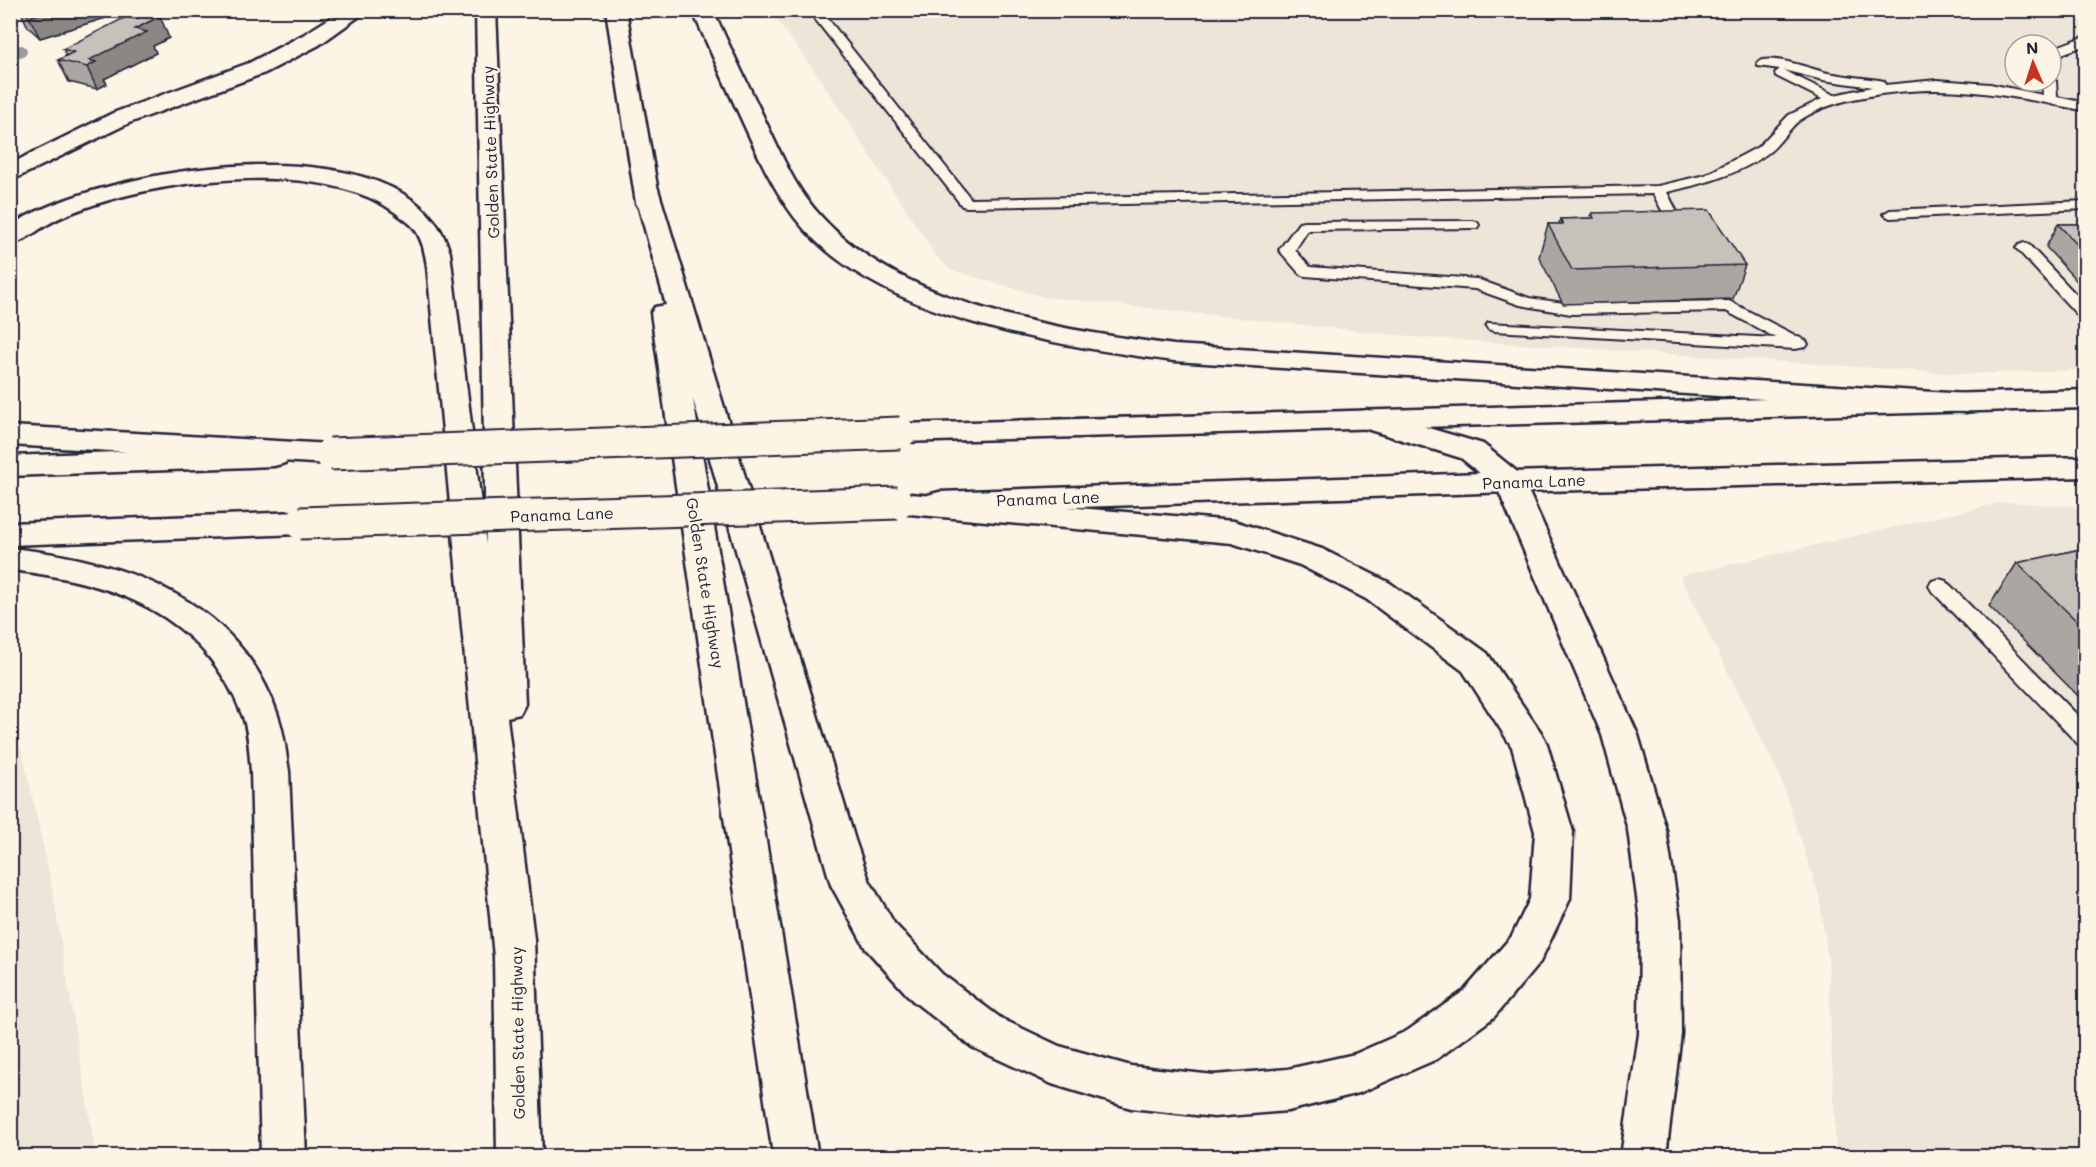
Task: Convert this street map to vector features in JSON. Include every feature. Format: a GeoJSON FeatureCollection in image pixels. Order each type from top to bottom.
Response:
{"type":"FeatureCollection","features":[{"type":"Feature","properties":{"kind":"main road"},"geometry":{"type":"LineString","coordinates":[[10,174],[121,118],[257,68],[311,40],[358,10]]}},
{"type":"Feature","properties":{"kind":"main road","name":"Golden State Highway"},"geometry":{"type":"LineString","coordinates":[[486,10],[520,1156]]}},
{"type":"Feature","properties":{"kind":"main road","name":"Golden State Highway"},"geometry":{"type":"LineString","coordinates":[[616,10],[795,1156]]}},
{"type":"Feature","properties":{"kind":"main road"},"geometry":{"type":"LineString","coordinates":[[702,10],[780,178],[802,209],[831,241],[872,270],[925,297],[994,320],[1078,340],[1174,353],[1966,403]]}},
{"type":"Feature","properties":{"kind":"main road"},"geometry":{"type":"LineString","coordinates":[[10,237],[49,213],[108,194],[171,180],[211,174],[258,171],[306,174],[341,180],[373,190],[399,202],[421,221],[435,243],[440,266],[515,962]]}},
{"type":"Feature","properties":{"kind":"main road"},"geometry":{"type":"LineString","coordinates":[[644,182],[851,885],[880,936],[927,987],[987,1033],[1052,1064],[1131,1087],[1214,1096],[1288,1090],[1348,1076],[1422,1045],[1479,1004],[1526,949],[1550,899],[1554,832],[1529,744],[1474,662],[1378,591],[1311,556],[1234,532],[898,503]]}},
{"type":"Feature","properties":{"kind":"main road"},"geometry":{"type":"LineString","coordinates":[[10,466],[900,434],[2085,399]]}},
{"type":"Feature","properties":{"kind":"main road"},"geometry":{"type":"LineString","coordinates":[[1367,419],[1472,452],[1510,482],[1620,735],[1647,830],[1660,920],[1660,1034],[1644,1156]]}},
{"type":"Feature","properties":{"kind":"main road"},"geometry":{"type":"LineString","coordinates":[[10,435],[330,454]]}},
{"type":"Feature","properties":{"kind":"main road","name":"Panama Lane"},"geometry":{"type":"LineString","coordinates":[[10,534],[1510,482],[2085,467]]}},
{"type":"Feature","properties":{"kind":"main road"},"geometry":{"type":"LineString","coordinates":[[10,559],[40,561],[103,574],[159,596],[204,628],[239,668],[244,678],[262,718],[270,771],[284,1156]]}},
{"type":"Feature","properties":{"kind":"lane"},"geometry":{"type":"LineString","coordinates":[[814,10],[967,203],[1658,190],[1710,178],[1763,150],[1794,118],[1832,99],[1902,87],[1937,84],[1990,87],[2085,107]]}},
{"type":"Feature","properties":{"kind":"lane"},"geometry":{"type":"LineString","coordinates":[[2063,49],[2085,40]]}},
{"type":"Feature","properties":{"kind":"lane"},"geometry":{"type":"LineString","coordinates":[[1832,99],[1763,63],[1799,68],[1823,76],[1902,87]]}},
{"type":"Feature","properties":{"kind":"lane"},"geometry":{"type":"LineString","coordinates":[[2050,93],[2050,99]]}},
{"type":"Feature","properties":{"kind":"lane"},"geometry":{"type":"LineString","coordinates":[[1658,190],[1674,220]]}},
{"type":"Feature","properties":{"kind":"lane"},"geometry":{"type":"LineString","coordinates":[[1890,214],[2085,205]]}},
{"type":"Feature","properties":{"kind":"lane"},"geometry":{"type":"LineString","coordinates":[[1472,225],[1304,226],[1287,250],[1305,271],[1477,284],[1526,302],[1571,309],[1729,306],[1800,344],[1494,326]]}},
{"type":"Feature","properties":{"kind":"lane"},"geometry":{"type":"LineString","coordinates":[[2024,248],[2085,315]]}},
{"type":"Feature","properties":{"kind":"lane"},"geometry":{"type":"LineString","coordinates":[[1939,586],[2085,738]]}},
{"type":"Feature","properties":{"kind":"shaded area"},"geometry":{"type":"Polygon","coordinates":[[[770,11],[2085,11],[2085,370],[1964,374],[1415,337],[1044,297],[951,270],[937,257],[814,70],[770,11]]]}},
{"type":"Feature","properties":{"kind":"shaded area"},"geometry":{"type":"Polygon","coordinates":[[[2004,502],[2085,507],[2085,1156],[1836,1156],[1828,959],[1819,895],[1779,774],[1680,576],[2004,502]]]}},
{"type":"Feature","properties":{"kind":"shaded area"},"geometry":{"type":"Polygon","coordinates":[[[11,742],[22,750],[51,882],[96,1156],[11,1156],[11,742]]]}},
{"type":"Feature","properties":{"kind":"building"},"geometry":{"type":"Polygon","coordinates":[[[22,10],[51,10],[29,17],[22,10]]]}},
{"type":"Feature","properties":{"kind":"building"},"geometry":{"type":"Polygon","coordinates":[[[147,14],[160,16],[135,29],[147,32],[89,60],[96,62],[87,67],[58,60],[74,52],[63,49],[126,17],[136,19],[147,14]]]}},
{"type":"Feature","properties":{"kind":"building"},"geometry":{"type":"Polygon","coordinates":[[[1709,210],[1745,265],[1572,270],[1548,224],[1563,224],[1560,219],[1594,218],[1592,213],[1709,210]]]}},
{"type":"Feature","properties":{"kind":"building"},"geometry":{"type":"Polygon","coordinates":[[[2058,224],[2085,224],[2085,253],[2058,224]]]}},
{"type":"Feature","properties":{"kind":"building"},"geometry":{"type":"Polygon","coordinates":[[[2085,548],[2085,629],[2017,563],[2085,548]]]}}]}
